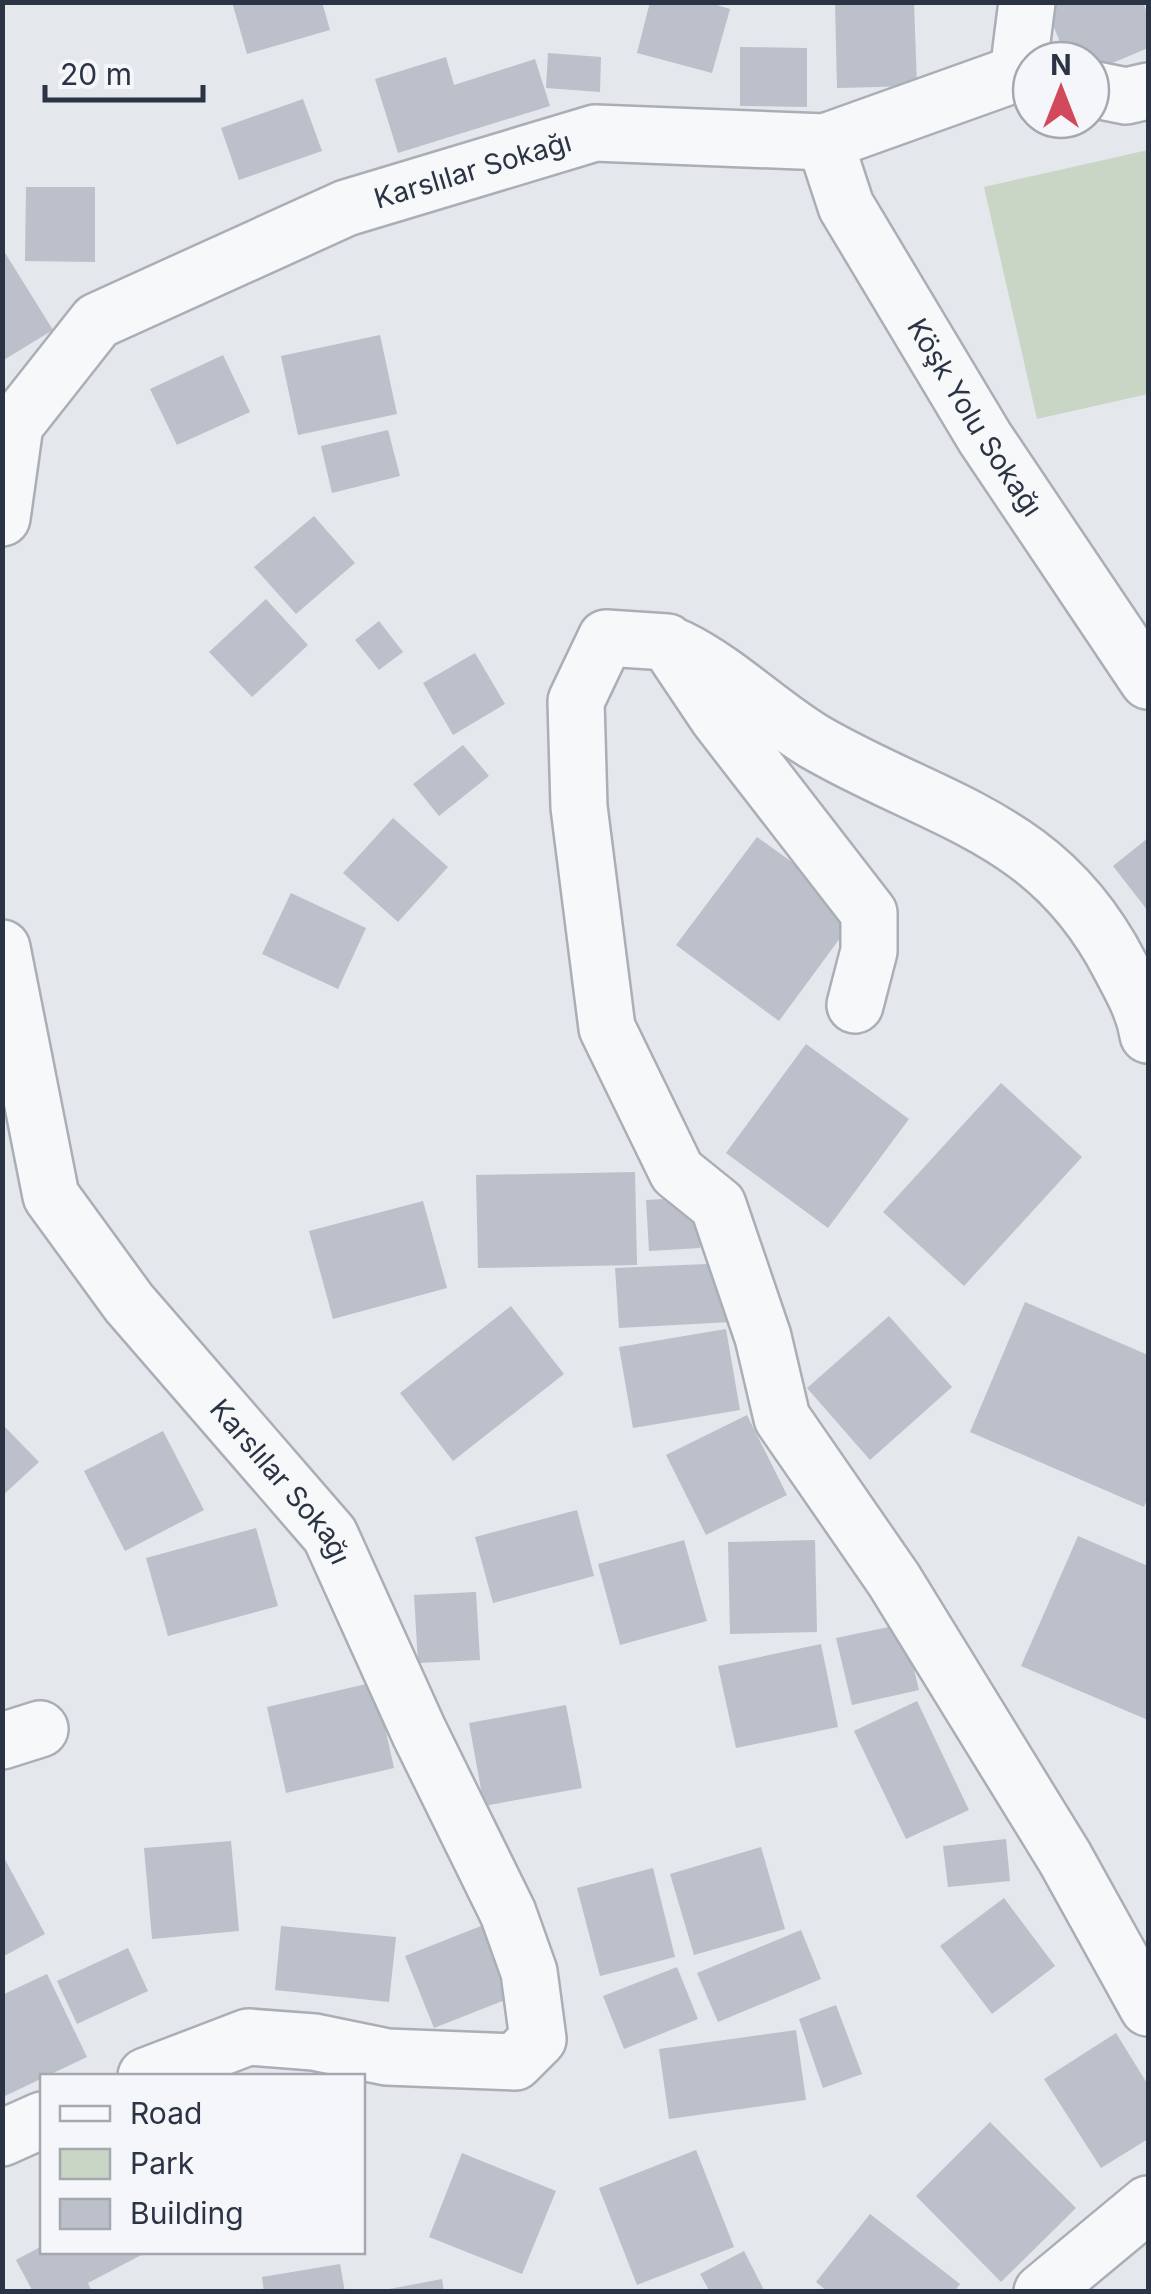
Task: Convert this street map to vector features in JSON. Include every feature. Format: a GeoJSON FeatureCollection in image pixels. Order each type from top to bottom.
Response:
{"type":"FeatureCollection","features":[{"type":"Feature","properties":{"kind":"street","name":"Karslılar Sokağı"},"geometry":{"type":"LineString","coordinates":[[1025,40],[1026,2]]}},
{"type":"Feature","properties":{"kind":"street","name":"Karslılar Sokağı"},"geometry":{"type":"LineString","coordinates":[[2,518],[15,425],[96,321],[346,208],[595,133],[825,142],[1011,80]]}},
{"type":"Feature","properties":{"kind":"street"},"geometry":{"type":"LineString","coordinates":[[1111,93],[1126,96],[1148,90]]}},
{"type":"Feature","properties":{"kind":"street","name":"Köşk Yolu Sokağı"},"geometry":{"type":"LineString","coordinates":[[825,142],[846,206],[975,422],[1148,681]]}},
{"type":"Feature","properties":{"kind":"street"},"geometry":{"type":"LineString","coordinates":[[1148,1035],[1145,1014],[1106,938],[1040,860],[967,816],[814,741],[716,666],[666,642],[606,638],[576,701],[579,807],[608,1028],[677,1172],[718,1205],[763,1337],[782,1418],[894,1580],[1064,1858],[1148,2008]]}},
{"type":"Feature","properties":{"kind":"street"},"geometry":{"type":"LineString","coordinates":[[666,642],[718,718],[869,913],[869,951],[855,1005]]}},
{"type":"Feature","properties":{"kind":"street","name":"Karslılar Sokağı"},"geometry":{"type":"LineString","coordinates":[[2,948],[51,1196],[129,1303],[330,1535],[419,1732],[508,1913],[529,1972],[538,2038],[515,2062],[458,2062],[248,2037],[151,2074]]}},
{"type":"Feature","properties":{"kind":"street"},"geometry":{"type":"LineString","coordinates":[[2,2138],[40,2121]]}},
{"type":"Feature","properties":{"kind":"street"},"geometry":{"type":"LineString","coordinates":[[1042,2292],[1148,2204]]}},
{"type":"Feature","properties":{"kind":"green space"},"geometry":{"type":"Polygon","coordinates":[[[1148,150],[1148,394],[1037,419],[984,187],[1148,150]]]}},
{"type":"Feature","properties":{"kind":"building"},"geometry":{"type":"Polygon","coordinates":[[[232,2],[322,2],[330,30],[247,54],[232,2]]]}},
{"type":"Feature","properties":{"kind":"building"},"geometry":{"type":"Polygon","coordinates":[[[650,2],[707,2],[730,9],[712,73],[637,53],[650,2]]]}},
{"type":"Feature","properties":{"kind":"building"},"geometry":{"type":"Polygon","coordinates":[[[835,2],[914,2],[917,86],[837,88],[835,2]]]}},
{"type":"Feature","properties":{"kind":"building"},"geometry":{"type":"Polygon","coordinates":[[[1044,2],[1143,2],[1148,15],[1148,48],[1111,64],[1111,40],[1059,40],[1044,2]]]}},
{"type":"Feature","properties":{"kind":"building"},"geometry":{"type":"Polygon","coordinates":[[[740,47],[807,48],[807,107],[740,106],[740,47]]]}},
{"type":"Feature","properties":{"kind":"building"},"geometry":{"type":"Polygon","coordinates":[[[548,53],[601,57],[600,92],[546,88],[548,53]]]}},
{"type":"Feature","properties":{"kind":"building"},"geometry":{"type":"Polygon","coordinates":[[[446,57],[454,85],[535,59],[550,106],[398,153],[375,79],[446,57]]]}},
{"type":"Feature","properties":{"kind":"building"},"geometry":{"type":"Polygon","coordinates":[[[303,99],[322,151],[239,180],[221,128],[303,99]]]}},
{"type":"Feature","properties":{"kind":"building"},"geometry":{"type":"Polygon","coordinates":[[[26,187],[95,187],[95,262],[25,261],[26,187]]]}},
{"type":"Feature","properties":{"kind":"building"},"geometry":{"type":"Polygon","coordinates":[[[2,248],[53,330],[2,361],[2,248]]]}},
{"type":"Feature","properties":{"kind":"building"},"geometry":{"type":"Polygon","coordinates":[[[380,335],[397,414],[298,435],[281,356],[380,335]]]}},
{"type":"Feature","properties":{"kind":"building"},"geometry":{"type":"Polygon","coordinates":[[[223,355],[250,412],[177,445],[150,389],[223,355]]]}},
{"type":"Feature","properties":{"kind":"building"},"geometry":{"type":"Polygon","coordinates":[[[388,430],[400,476],[332,493],[321,446],[388,430]]]}},
{"type":"Feature","properties":{"kind":"building"},"geometry":{"type":"Polygon","coordinates":[[[314,516],[355,563],[296,614],[254,567],[314,516]]]}},
{"type":"Feature","properties":{"kind":"building"},"geometry":{"type":"Polygon","coordinates":[[[266,599],[308,645],[252,697],[209,652],[266,599]]]}},
{"type":"Feature","properties":{"kind":"building"},"geometry":{"type":"Polygon","coordinates":[[[379,621],[403,652],[379,670],[355,640],[379,621]]]}},
{"type":"Feature","properties":{"kind":"building"},"geometry":{"type":"Polygon","coordinates":[[[475,653],[505,704],[453,735],[423,683],[475,653]]]}},
{"type":"Feature","properties":{"kind":"building"},"geometry":{"type":"Polygon","coordinates":[[[463,745],[489,776],[439,816],[413,784],[463,745]]]}},
{"type":"Feature","properties":{"kind":"building"},"geometry":{"type":"Polygon","coordinates":[[[393,818],[448,867],[398,922],[343,873],[393,818]]]}},
{"type":"Feature","properties":{"kind":"building"},"geometry":{"type":"Polygon","coordinates":[[[757,837],[860,911],[779,1021],[676,945],[757,837]]]}},
{"type":"Feature","properties":{"kind":"building"},"geometry":{"type":"Polygon","coordinates":[[[1148,838],[1148,911],[1113,866],[1148,838]]]}},
{"type":"Feature","properties":{"kind":"building"},"geometry":{"type":"Polygon","coordinates":[[[291,893],[366,928],[338,989],[262,954],[291,893]]]}},
{"type":"Feature","properties":{"kind":"building"},"geometry":{"type":"Polygon","coordinates":[[[806,1044],[909,1119],[828,1228],[726,1153],[806,1044]]]}},
{"type":"Feature","properties":{"kind":"building"},"geometry":{"type":"Polygon","coordinates":[[[1001,1083],[1082,1157],[964,1286],[883,1212],[1001,1083]]]}},
{"type":"Feature","properties":{"kind":"building"},"geometry":{"type":"Polygon","coordinates":[[[635,1172],[637,1265],[478,1268],[476,1175],[635,1172]]]}},
{"type":"Feature","properties":{"kind":"building"},"geometry":{"type":"Polygon","coordinates":[[[697,1197],[700,1248],[649,1251],[646,1200],[697,1197]]]}},
{"type":"Feature","properties":{"kind":"building"},"geometry":{"type":"Polygon","coordinates":[[[423,1201],[447,1288],[333,1319],[309,1231],[423,1201]]]}},
{"type":"Feature","properties":{"kind":"building"},"geometry":{"type":"Polygon","coordinates":[[[729,1263],[732,1322],[619,1328],[615,1268],[729,1263]]]}},
{"type":"Feature","properties":{"kind":"building"},"geometry":{"type":"Polygon","coordinates":[[[1025,1302],[1148,1355],[1148,1497],[1144,1507],[970,1432],[1025,1302]]]}},
{"type":"Feature","properties":{"kind":"building"},"geometry":{"type":"Polygon","coordinates":[[[511,1306],[564,1374],[453,1461],[400,1393],[511,1306]]]}},
{"type":"Feature","properties":{"kind":"building"},"geometry":{"type":"Polygon","coordinates":[[[889,1316],[952,1387],[870,1460],[807,1388],[889,1316]]]}},
{"type":"Feature","properties":{"kind":"building"},"geometry":{"type":"Polygon","coordinates":[[[726,1329],[740,1410],[633,1428],[619,1347],[726,1329]]]}},
{"type":"Feature","properties":{"kind":"building"},"geometry":{"type":"Polygon","coordinates":[[[747,1415],[787,1495],[706,1535],[666,1455],[747,1415]]]}},
{"type":"Feature","properties":{"kind":"building"},"geometry":{"type":"Polygon","coordinates":[[[2,1424],[39,1462],[2,1496],[2,1424]]]}},
{"type":"Feature","properties":{"kind":"building"},"geometry":{"type":"Polygon","coordinates":[[[163,1431],[204,1510],[125,1551],[84,1471],[163,1431]]]}},
{"type":"Feature","properties":{"kind":"building"},"geometry":{"type":"Polygon","coordinates":[[[577,1510],[594,1576],[493,1603],[475,1537],[577,1510]]]}},
{"type":"Feature","properties":{"kind":"building"},"geometry":{"type":"Polygon","coordinates":[[[256,1528],[278,1606],[168,1636],[146,1558],[256,1528]]]}},
{"type":"Feature","properties":{"kind":"building"},"geometry":{"type":"Polygon","coordinates":[[[1078,1536],[1148,1566],[1148,1720],[1021,1666],[1078,1536]]]}},
{"type":"Feature","properties":{"kind":"building"},"geometry":{"type":"Polygon","coordinates":[[[684,1540],[707,1621],[620,1645],[598,1564],[684,1540]]]}},
{"type":"Feature","properties":{"kind":"building"},"geometry":{"type":"Polygon","coordinates":[[[815,1540],[817,1632],[730,1634],[728,1542],[815,1540]]]}},
{"type":"Feature","properties":{"kind":"building"},"geometry":{"type":"Polygon","coordinates":[[[476,1592],[480,1660],[418,1663],[414,1595],[476,1592]]]}},
{"type":"Feature","properties":{"kind":"building"},"geometry":{"type":"Polygon","coordinates":[[[903,1624],[919,1690],[852,1705],[836,1638],[903,1624]]]}},
{"type":"Feature","properties":{"kind":"building"},"geometry":{"type":"Polygon","coordinates":[[[821,1644],[838,1727],[736,1748],[718,1666],[821,1644]]]}},
{"type":"Feature","properties":{"kind":"building"},"geometry":{"type":"Polygon","coordinates":[[[375,1682],[394,1768],[286,1793],[267,1707],[375,1682]]]}},
{"type":"Feature","properties":{"kind":"building"},"geometry":{"type":"Polygon","coordinates":[[[917,1701],[969,1810],[906,1839],[854,1731],[917,1701]]]}},
{"type":"Feature","properties":{"kind":"building"},"geometry":{"type":"Polygon","coordinates":[[[566,1705],[582,1788],[484,1806],[469,1723],[566,1705]]]}},
{"type":"Feature","properties":{"kind":"building"},"geometry":{"type":"Polygon","coordinates":[[[1006,1839],[1010,1881],[948,1887],[943,1846],[1006,1839]]]}},
{"type":"Feature","properties":{"kind":"building"},"geometry":{"type":"Polygon","coordinates":[[[231,1841],[239,1931],[152,1939],[144,1848],[231,1841]]]}},
{"type":"Feature","properties":{"kind":"building"},"geometry":{"type":"Polygon","coordinates":[[[761,1847],[785,1929],[694,1955],[670,1874],[761,1847]]]}},
{"type":"Feature","properties":{"kind":"building"},"geometry":{"type":"Polygon","coordinates":[[[2,1854],[45,1934],[2,1957],[2,1854]]]}},
{"type":"Feature","properties":{"kind":"building"},"geometry":{"type":"Polygon","coordinates":[[[653,1868],[675,1957],[600,1976],[577,1888],[653,1868]]]}},
{"type":"Feature","properties":{"kind":"building"},"geometry":{"type":"Polygon","coordinates":[[[1004,1898],[1055,1966],[992,2014],[940,1946],[1004,1898]]]}},
{"type":"Feature","properties":{"kind":"building"},"geometry":{"type":"Polygon","coordinates":[[[486,1924],[515,1996],[434,2028],[405,1956],[486,1924]]]}},
{"type":"Feature","properties":{"kind":"building"},"geometry":{"type":"Polygon","coordinates":[[[281,1926],[396,1937],[389,2002],[275,1990],[281,1926]]]}},
{"type":"Feature","properties":{"kind":"building"},"geometry":{"type":"Polygon","coordinates":[[[801,1930],[821,1979],[718,2022],[697,1973],[801,1930]]]}},
{"type":"Feature","properties":{"kind":"building"},"geometry":{"type":"Polygon","coordinates":[[[128,1948],[148,1991],[77,2024],[57,1981],[128,1948]]]}},
{"type":"Feature","properties":{"kind":"building"},"geometry":{"type":"Polygon","coordinates":[[[677,1967],[698,2019],[624,2049],[603,1996],[677,1967]]]}},
{"type":"Feature","properties":{"kind":"building"},"geometry":{"type":"Polygon","coordinates":[[[47,1974],[87,2057],[51,2074],[40,2074],[40,2079],[5,2096],[2,1995],[47,1974]]]}},
{"type":"Feature","properties":{"kind":"building"},"geometry":{"type":"Polygon","coordinates":[[[836,2005],[862,2074],[823,2088],[799,2019],[836,2005]]]}},
{"type":"Feature","properties":{"kind":"building"},"geometry":{"type":"Polygon","coordinates":[[[796,2030],[806,2100],[669,2119],[659,2049],[796,2030]]]}},
{"type":"Feature","properties":{"kind":"building"},"geometry":{"type":"Polygon","coordinates":[[[1116,2033],[1148,2085],[1148,2139],[1101,2168],[1044,2079],[1116,2033]]]}},
{"type":"Feature","properties":{"kind":"building"},"geometry":{"type":"Polygon","coordinates":[[[990,2122],[1076,2208],[1001,2282],[916,2196],[990,2122]]]}},
{"type":"Feature","properties":{"kind":"building"},"geometry":{"type":"Polygon","coordinates":[[[696,2150],[734,2247],[637,2285],[599,2188],[696,2150]]]}},
{"type":"Feature","properties":{"kind":"building"},"geometry":{"type":"Polygon","coordinates":[[[462,2153],[556,2191],[522,2274],[429,2237],[462,2153]]]}},
{"type":"Feature","properties":{"kind":"building"},"geometry":{"type":"Polygon","coordinates":[[[870,2214],[960,2284],[954,2292],[828,2292],[816,2282],[870,2214]]]}},
{"type":"Feature","properties":{"kind":"building"},"geometry":{"type":"Polygon","coordinates":[[[40,2247],[40,2254],[143,2254],[88,2283],[92,2292],[33,2292],[16,2260],[40,2247]]]}},
{"type":"Feature","properties":{"kind":"building"},"geometry":{"type":"Polygon","coordinates":[[[744,2251],[765,2292],[710,2292],[700,2274],[744,2251]]]}},
{"type":"Feature","properties":{"kind":"building"},"geometry":{"type":"Polygon","coordinates":[[[340,2264],[345,2292],[264,2292],[262,2277],[340,2264]]]}},
{"type":"Feature","properties":{"kind":"building"},"geometry":{"type":"Polygon","coordinates":[[[442,2279],[444,2292],[384,2292],[384,2290],[442,2279]]]}}]}
